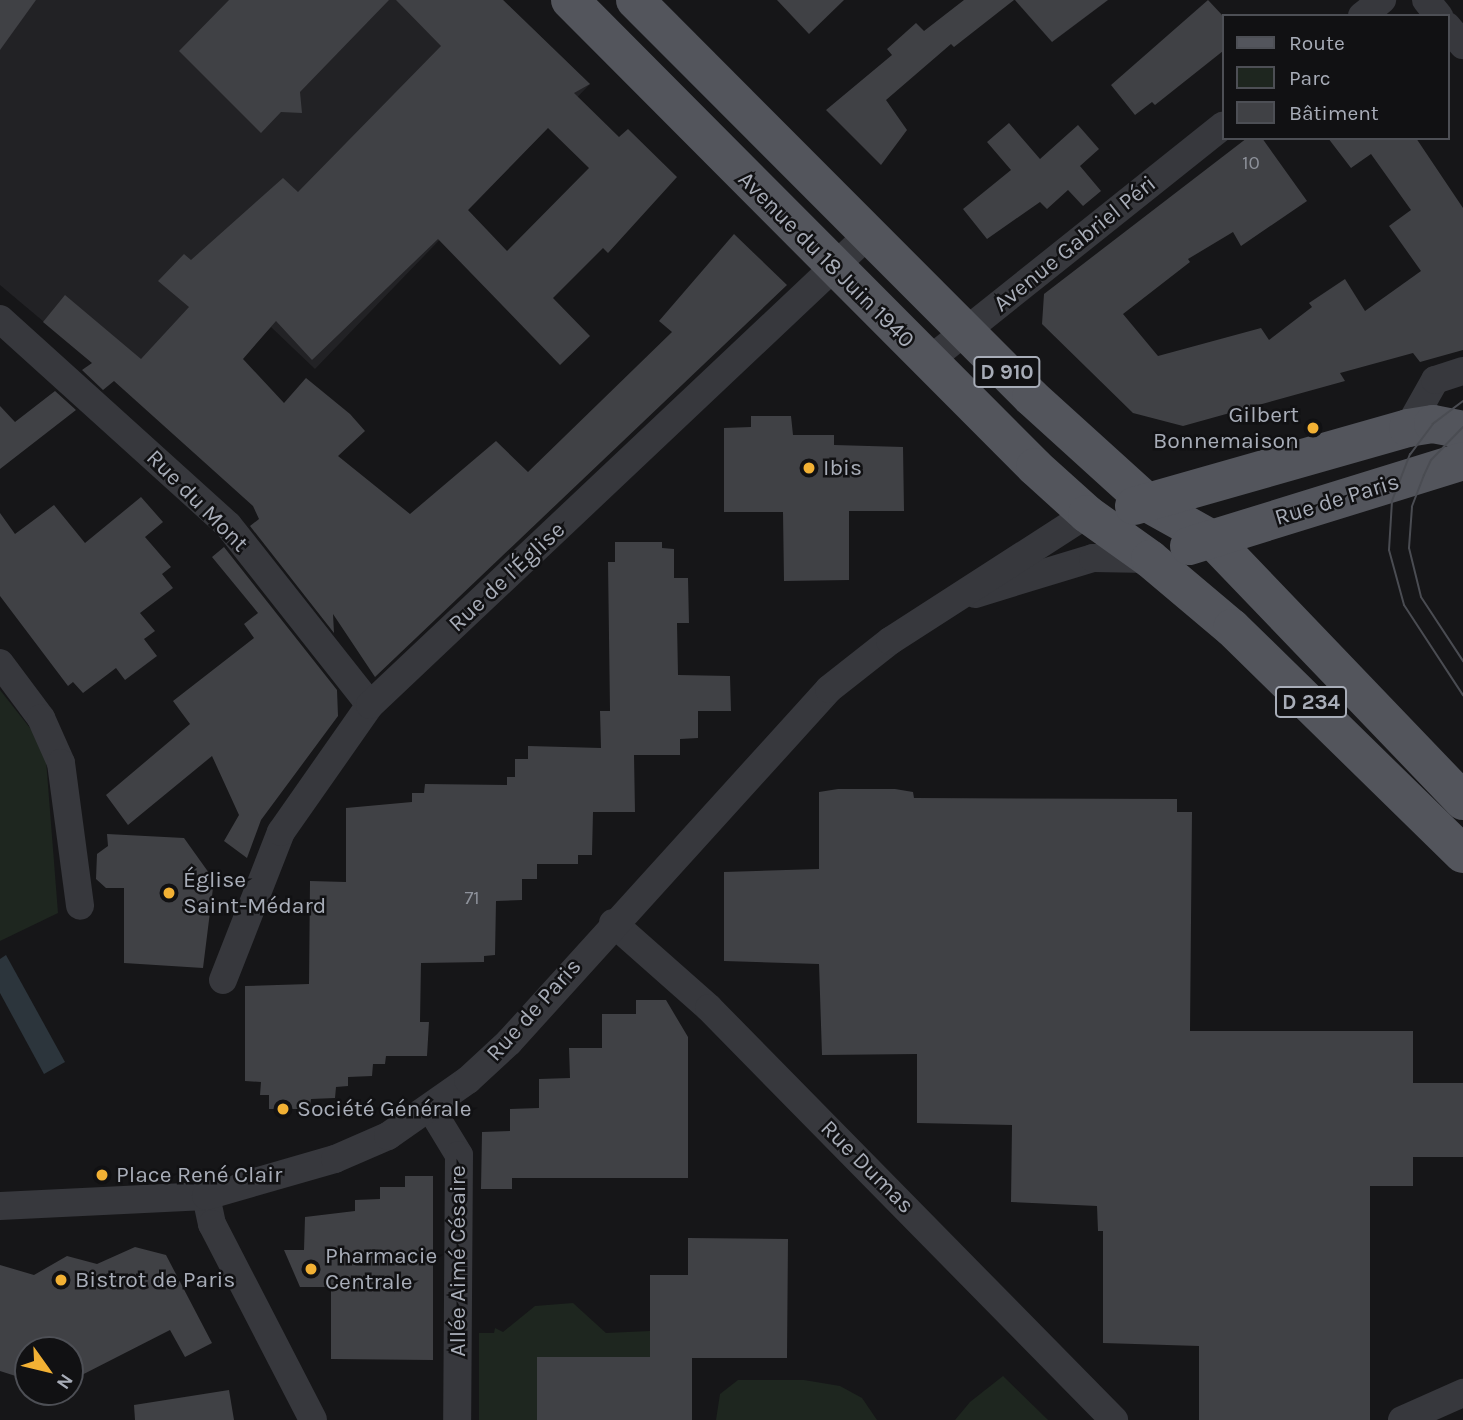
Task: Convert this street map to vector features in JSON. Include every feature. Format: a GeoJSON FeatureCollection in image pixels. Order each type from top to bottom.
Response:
{"type":"FeatureCollection","features":[{"type":"Feature","properties":{"kind":"main road","name":"Avenue du 18 Juin 1940"},"geometry":{"type":"LineString","coordinates":[[570,0],[835,270],[1087,514]]}},
{"type":"Feature","properties":{"kind":"main road","name":"D 910"},"geometry":{"type":"LineString","coordinates":[[635,0],[871,232],[1031,397],[1149,504],[1212,539]]}},
{"type":"Feature","properties":{"kind":"main road"},"geometry":{"type":"LineString","coordinates":[[1087,514],[1149,504],[1408,428],[1433,424],[1463,430]]}},
{"type":"Feature","properties":{"kind":"main road","name":"Rue de Paris"},"geometry":{"type":"LineString","coordinates":[[1150,559],[1463,461]]}},
{"type":"Feature","properties":{"kind":"main road","name":"D 910"},"geometry":{"type":"LineString","coordinates":[[1087,514],[1150,559]]}},
{"type":"Feature","properties":{"kind":"main road","name":"D 234"},"geometry":{"type":"LineString","coordinates":[[1212,539],[1463,801]]}},
{"type":"Feature","properties":{"kind":"main road","name":"D 234"},"geometry":{"type":"LineString","coordinates":[[1150,559],[1275,666],[1463,853]]}},
{"type":"Feature","properties":{"kind":"street"},"geometry":{"type":"LineString","coordinates":[[1364,14],[1382,0]]}},
{"type":"Feature","properties":{"kind":"street"},"geometry":{"type":"LineString","coordinates":[[1426,0],[1437,14]]}},
{"type":"Feature","properties":{"kind":"street"},"geometry":{"type":"LineString","coordinates":[[1449,28],[1463,45]]}},
{"type":"Feature","properties":{"kind":"street","name":"Avenue Gabriel Péri"},"geometry":{"type":"LineString","coordinates":[[928,362],[1222,128]]}},
{"type":"Feature","properties":{"kind":"street","name":"Rue de l'Église"},"geometry":{"type":"LineString","coordinates":[[223,980],[281,832],[370,705],[835,270],[871,232]]}},
{"type":"Feature","properties":{"kind":"street","name":"Rue du Mont"},"geometry":{"type":"LineString","coordinates":[[1,318],[228,525],[370,705]]}},
{"type":"Feature","properties":{"kind":"street"},"geometry":{"type":"LineString","coordinates":[[1408,428],[1435,380],[1463,371]]}},
{"type":"Feature","properties":{"kind":"street","name":"Rue de Paris"},"geometry":{"type":"LineString","coordinates":[[0,1206],[206,1196],[335,1159],[388,1136],[431,1109],[509,1042],[613,923],[829,689],[890,641],[1087,514]]}},
{"type":"Feature","properties":{"kind":"street","name":"Rue de Paris"},"geometry":{"type":"LineString","coordinates":[[956,599],[1093,558],[1150,559]]}},
{"type":"Feature","properties":{"kind":"street"},"geometry":{"type":"LineString","coordinates":[[0,663],[41,718],[61,763],[80,906]]}},
{"type":"Feature","properties":{"kind":"street","name":"Rue Dumas"},"geometry":{"type":"LineString","coordinates":[[613,923],[677,978],[1114,1420]]}},
{"type":"Feature","properties":{"kind":"street","name":"Allée Aimé Césaire"},"geometry":{"type":"LineString","coordinates":[[431,1109],[459,1155],[457,1420]]}},
{"type":"Feature","properties":{"kind":"street"},"geometry":{"type":"LineString","coordinates":[[206,1196],[212,1224],[313,1420]]}},
{"type":"Feature","properties":{"kind":"street"},"geometry":{"type":"LineString","coordinates":[[1402,1420],[1463,1393]]}},
{"type":"Feature","properties":{"kind":"shaded area"},"geometry":{"type":"Polygon","coordinates":[[[0,0],[503,0],[590,84],[315,369],[271,327],[175,432],[0,285],[0,0]]]}},
{"type":"Feature","properties":{"kind":"shaded area"},"geometry":{"type":"Polygon","coordinates":[[[6,955],[65,1062],[44,1074],[0,993],[0,959],[6,955]]]}},
{"type":"Feature","properties":{"kind":"green space"},"geometry":{"type":"Polygon","coordinates":[[[0,690],[45,747],[58,913],[0,941],[0,690]]]}},
{"type":"Feature","properties":{"kind":"green space"},"geometry":{"type":"Polygon","coordinates":[[[573,1303],[606,1333],[650,1331],[650,1357],[537,1357],[537,1420],[479,1420],[479,1333],[494,1333],[495,1328],[503,1332],[535,1306],[573,1303]]]}},
{"type":"Feature","properties":{"kind":"green space"},"geometry":{"type":"Polygon","coordinates":[[[1003,1376],[1048,1420],[955,1420],[970,1402],[1003,1376]]]}},
{"type":"Feature","properties":{"kind":"green space"},"geometry":{"type":"Polygon","coordinates":[[[738,1380],[804,1380],[840,1386],[862,1398],[877,1420],[716,1420],[720,1394],[738,1380]]]}},
{"type":"Feature","properties":{"kind":"building"},"geometry":{"type":"Polygon","coordinates":[[[0,0],[36,0],[0,50],[0,0]]]}},
{"type":"Feature","properties":{"kind":"building"},"geometry":{"type":"Polygon","coordinates":[[[229,0],[389,0],[300,92],[302,113],[281,112],[261,133],[179,51],[229,0]]]}},
{"type":"Feature","properties":{"kind":"building"},"geometry":{"type":"Polygon","coordinates":[[[396,0],[503,0],[590,84],[574,93],[619,137],[628,129],[677,177],[608,253],[603,248],[553,298],[590,336],[560,365],[438,239],[312,360],[276,321],[243,359],[284,403],[306,378],[350,414],[365,431],[338,456],[410,514],[496,441],[528,472],[672,332],[659,321],[734,234],[787,285],[375,677],[333,614],[334,633],[250,526],[259,519],[253,506],[114,381],[103,390],[82,370],[92,363],[43,322],[65,295],[141,359],[189,307],[158,281],[184,254],[191,260],[283,178],[298,192],[441,46],[396,0]],[[548,128],[468,210],[507,251],[589,168],[548,128]]]}},
{"type":"Feature","properties":{"kind":"building"},"geometry":{"type":"Polygon","coordinates":[[[777,0],[844,0],[809,34],[777,0]]]}},
{"type":"Feature","properties":{"kind":"building"},"geometry":{"type":"Polygon","coordinates":[[[964,0],[1014,0],[954,47],[951,44],[886,100],[907,130],[881,165],[826,110],[892,55],[887,49],[916,23],[924,31],[964,0]]]}},
{"type":"Feature","properties":{"kind":"building"},"geometry":{"type":"Polygon","coordinates":[[[1015,0],[1108,0],[1052,42],[1015,0]]]}},
{"type":"Feature","properties":{"kind":"building"},"geometry":{"type":"Polygon","coordinates":[[[1208,0],[1222,15],[1222,52],[1155,105],[1152,102],[1135,115],[1111,85],[1208,0]]]}},
{"type":"Feature","properties":{"kind":"building"},"geometry":{"type":"Polygon","coordinates":[[[1009,123],[1040,159],[1078,125],[1099,149],[1080,166],[1101,191],[1083,206],[1068,190],[1047,209],[1040,202],[987,239],[963,209],[1011,170],[987,142],[1009,123]]]}},
{"type":"Feature","properties":{"kind":"building"},"geometry":{"type":"Polygon","coordinates":[[[1244,140],[1263,140],[1307,201],[1241,246],[1233,232],[1188,259],[1190,262],[1123,314],[1158,356],[1261,328],[1269,340],[1312,307],[1309,303],[1345,279],[1365,311],[1421,271],[1389,226],[1411,210],[1371,154],[1351,168],[1330,140],[1417,140],[1463,208],[1463,350],[1420,362],[1413,353],[1340,373],[1345,381],[1183,426],[1133,413],[1042,324],[1044,294],[1244,140]]]}},
{"type":"Feature","properties":{"kind":"building"},"geometry":{"type":"Polygon","coordinates":[[[55,391],[76,410],[0,469],[0,406],[15,422],[55,391]]]}},
{"type":"Feature","properties":{"kind":"building"},"geometry":{"type":"Polygon","coordinates":[[[751,416],[791,416],[793,435],[834,435],[834,445],[903,447],[904,511],[849,511],[849,580],[784,581],[783,512],[724,512],[724,428],[751,427],[751,416]]]}},
{"type":"Feature","properties":{"kind":"building"},"geometry":{"type":"Polygon","coordinates":[[[141,497],[163,522],[145,537],[171,567],[162,574],[173,588],[140,613],[155,631],[144,639],[157,656],[125,680],[116,668],[83,693],[73,682],[68,686],[0,596],[0,513],[15,534],[54,505],[85,543],[141,497]]]}},
{"type":"Feature","properties":{"kind":"building"},"geometry":{"type":"Polygon","coordinates":[[[615,542],[662,542],[662,548],[674,549],[674,578],[688,578],[689,623],[677,623],[678,675],[730,676],[731,711],[698,711],[698,738],[680,739],[680,755],[634,755],[635,812],[593,812],[592,855],[578,855],[578,864],[537,864],[537,879],[522,879],[522,900],[496,901],[495,955],[484,956],[484,962],[421,963],[420,1022],[429,1022],[427,1056],[386,1056],[385,1064],[373,1064],[372,1076],[348,1077],[348,1086],[336,1087],[335,1098],[311,1099],[310,1109],[269,1109],[269,1095],[260,1095],[261,1082],[245,1081],[245,986],[309,984],[310,881],[346,882],[346,808],[412,802],[412,793],[424,793],[425,784],[507,785],[507,777],[515,777],[515,759],[528,759],[528,746],[601,748],[600,711],[610,711],[608,562],[615,562],[615,542]]]}},
{"type":"Feature","properties":{"kind":"building"},"geometry":{"type":"Polygon","coordinates":[[[224,547],[337,690],[338,716],[261,820],[247,858],[224,841],[239,815],[212,756],[128,825],[106,795],[190,724],[173,701],[254,638],[244,624],[258,613],[212,557],[224,547]]]}},
{"type":"Feature","properties":{"kind":"building"},"geometry":{"type":"Polygon","coordinates":[[[838,789],[895,789],[913,792],[914,798],[1177,799],[1177,812],[1192,812],[1190,1031],[1413,1031],[1413,1083],[1463,1083],[1463,1157],[1413,1157],[1413,1186],[1370,1186],[1370,1420],[1199,1420],[1199,1346],[1103,1343],[1103,1231],[1098,1231],[1097,1206],[1011,1202],[1012,1125],[917,1123],[917,1054],[822,1055],[819,964],[724,961],[724,872],[819,869],[819,792],[838,789]]]}},
{"type":"Feature","properties":{"kind":"building","name":"Église Saint-Médard"},"geometry":{"type":"Polygon","coordinates":[[[107,834],[184,838],[214,880],[203,968],[124,963],[124,888],[106,888],[96,879],[97,854],[108,846],[107,834]]]}},
{"type":"Feature","properties":{"kind":"building"},"geometry":{"type":"Polygon","coordinates":[[[636,1000],[666,1000],[688,1037],[688,1178],[512,1178],[512,1189],[481,1189],[482,1132],[510,1131],[510,1109],[539,1108],[539,1079],[570,1078],[569,1048],[602,1048],[602,1014],[636,1014],[636,1000]]]}},
{"type":"Feature","properties":{"kind":"building"},"geometry":{"type":"Polygon","coordinates":[[[405,1176],[433,1176],[433,1360],[331,1359],[331,1287],[300,1287],[284,1250],[304,1250],[305,1217],[355,1211],[355,1200],[380,1199],[380,1187],[405,1187],[405,1176]]]}},
{"type":"Feature","properties":{"kind":"building"},"geometry":{"type":"Polygon","coordinates":[[[688,1238],[788,1239],[787,1358],[692,1358],[692,1420],[537,1420],[537,1357],[650,1357],[650,1275],[688,1275],[688,1238]]]}},
{"type":"Feature","properties":{"kind":"building"},"geometry":{"type":"Polygon","coordinates":[[[135,1247],[166,1255],[212,1343],[185,1357],[170,1330],[84,1374],[84,1336],[14,1336],[14,1376],[0,1371],[0,1265],[34,1275],[67,1256],[97,1264],[135,1247]]]}},
{"type":"Feature","properties":{"kind":"building"},"geometry":{"type":"Polygon","coordinates":[[[229,1390],[234,1420],[135,1420],[134,1405],[229,1390]]]}},
{"type":"Feature","properties":{"kind":"tram line"},"geometry":{"type":"LineString","coordinates":[[1463,401],[1433,424],[1410,454],[1392,501],[1389,550],[1404,605],[1463,695]]}},
{"type":"Feature","properties":{"kind":"tram line"},"geometry":{"type":"LineString","coordinates":[[1463,427],[1431,460],[1424,475],[1412,507],[1409,548],[1421,597],[1463,661]]}},
{"type":"Feature","properties":{"kind":"place","name":"Gilbert Bonnemaison"},"geometry":{"type":"Point","coordinates":[1313,428]}},
{"type":"Feature","properties":{"kind":"place","name":"Ibis"},"geometry":{"type":"Point","coordinates":[809,468]}},
{"type":"Feature","properties":{"kind":"place","name":"Église Saint-Médard"},"geometry":{"type":"Point","coordinates":[169,893]}},
{"type":"Feature","properties":{"kind":"place","name":"Société Générale"},"geometry":{"type":"Point","coordinates":[283,1109]}},
{"type":"Feature","properties":{"kind":"place","name":"Place René Clair"},"geometry":{"type":"Point","coordinates":[102,1175]}},
{"type":"Feature","properties":{"kind":"place","name":"Pharmacie Centrale"},"geometry":{"type":"Point","coordinates":[311,1269]}},
{"type":"Feature","properties":{"kind":"place","name":"Bistrot de Paris"},"geometry":{"type":"Point","coordinates":[61,1280]}}]}
